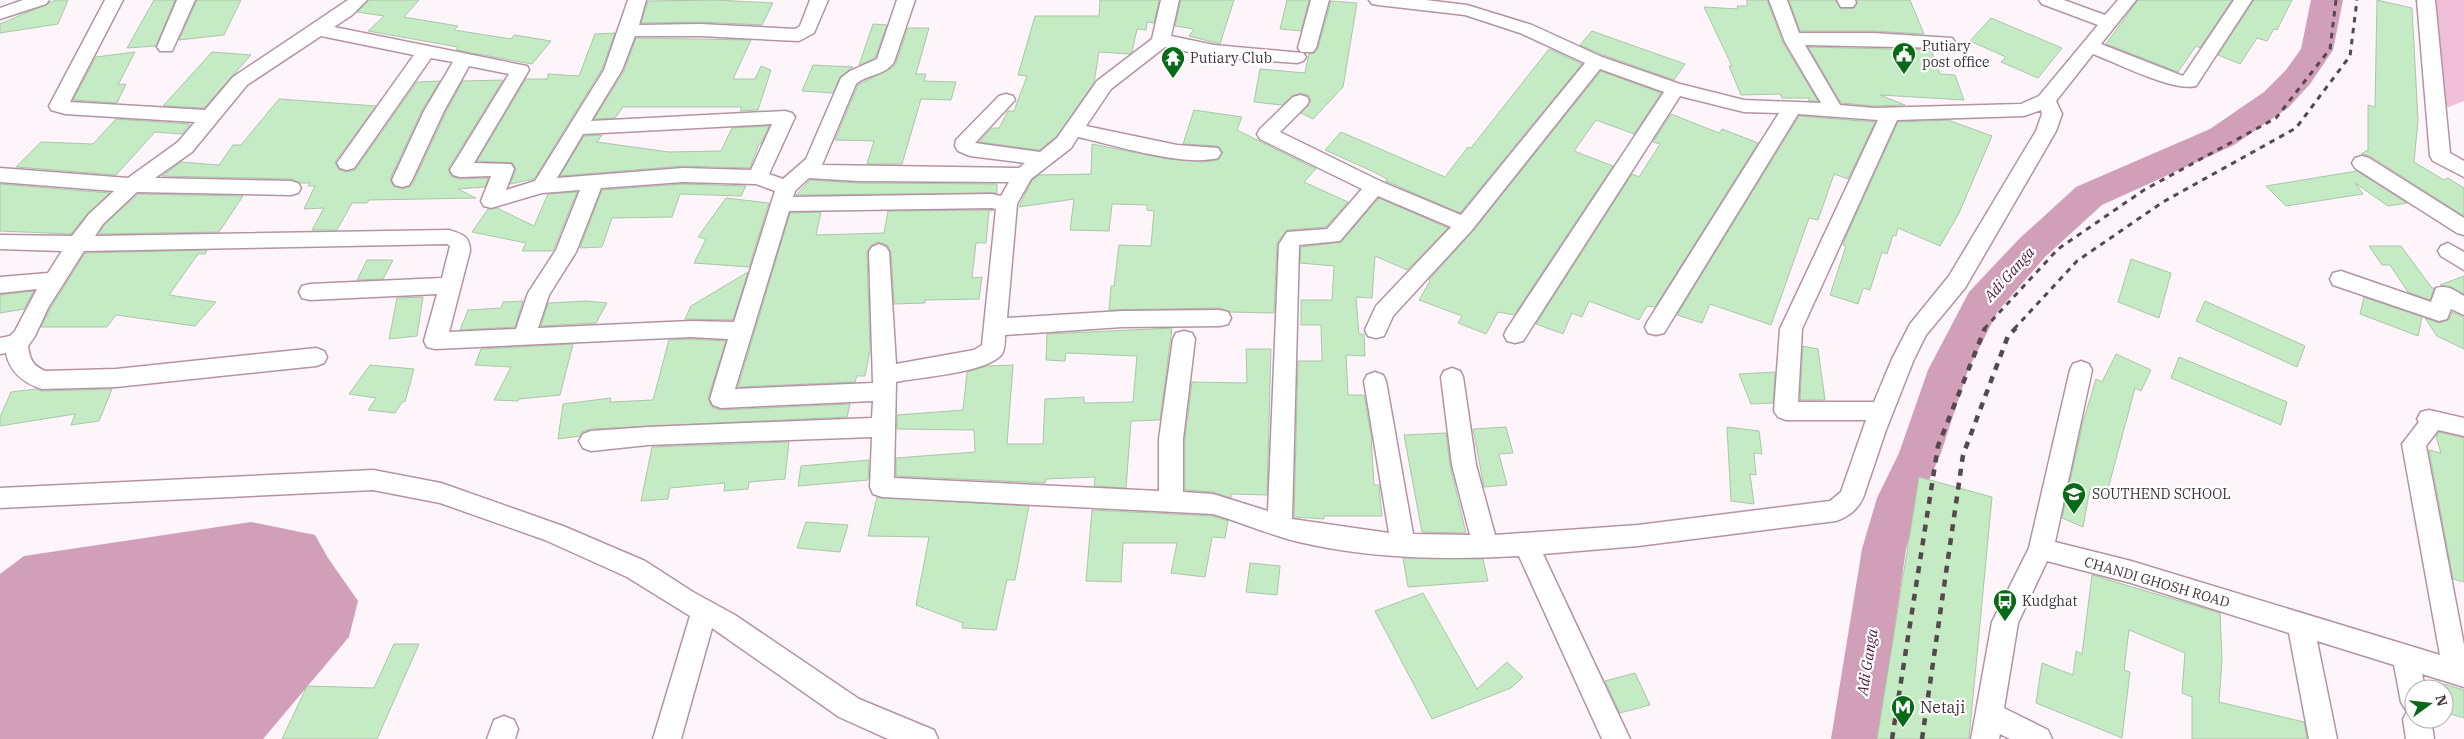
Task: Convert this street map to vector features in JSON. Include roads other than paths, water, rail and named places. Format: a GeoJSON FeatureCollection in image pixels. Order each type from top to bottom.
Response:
{"type":"FeatureCollection","features":[{"type":"Feature","properties":{"kind":"street"},"geometry":{"type":"LineString","coordinates":[[0,14],[40,0]]}},
{"type":"Feature","properties":{"kind":"street"},"geometry":{"type":"LineString","coordinates":[[114,0],[58,106],[210,117]]}},
{"type":"Feature","properties":{"kind":"street"},"geometry":{"type":"LineString","coordinates":[[166,47],[186,0]]}},
{"type":"Feature","properties":{"kind":"street"},"geometry":{"type":"LineString","coordinates":[[316,357],[116,378],[42,380],[28,373],[8,345],[24,336],[38,306],[54,280],[96,219],[132,185],[185,147],[240,81],[315,29],[346,11],[358,0]]}},
{"type":"Feature","properties":{"kind":"street"},"geometry":{"type":"LineString","coordinates":[[542,186],[613,70],[628,31],[637,0]]}},
{"type":"Feature","properties":{"kind":"street"},"geometry":{"type":"LineString","coordinates":[[628,31],[700,30],[799,35],[808,30],[819,0]]}},
{"type":"Feature","properties":{"kind":"street"},"geometry":{"type":"LineString","coordinates":[[906,0],[885,62],[881,66],[854,75],[848,82],[814,162],[783,196],[721,398],[885,383],[980,358],[993,349],[1007,204],[1023,174],[1064,143],[1074,130],[1091,100],[1104,84],[1156,47],[1161,40],[1170,0]]}},
{"type":"Feature","properties":{"kind":"street"},"geometry":{"type":"LineString","coordinates":[[1161,40],[1214,50],[1302,52],[1320,0]]}},
{"type":"Feature","properties":{"kind":"street"},"geometry":{"type":"LineString","coordinates":[[1378,0],[1467,10],[1526,29],[1596,61],[1676,89],[1744,106],[1794,107],[1890,114],[2024,110],[2046,100],[2092,47],[2127,0]]}},
{"type":"Feature","properties":{"kind":"street"},"geometry":{"type":"LineString","coordinates":[[1778,0],[1780,12],[1834,110]]}},
{"type":"Feature","properties":{"kind":"street"},"geometry":{"type":"LineString","coordinates":[[2048,0],[2110,23]]}},
{"type":"Feature","properties":{"kind":"street"},"geometry":{"type":"LineString","coordinates":[[2092,47],[2181,82],[2189,82],[2242,0]]}},
{"type":"Feature","properties":{"kind":"street"},"geometry":{"type":"LineString","coordinates":[[2426,0],[2440,156],[2464,170]]}},
{"type":"Feature","properties":{"kind":"street"},"geometry":{"type":"LineString","coordinates":[[315,29],[520,70],[460,170],[504,169],[492,200],[542,186],[683,175],[758,177],[783,196],[992,201],[1007,204]]}},
{"type":"Feature","properties":{"kind":"street"},"geometry":{"type":"LineString","coordinates":[[1794,39],[1873,39],[1946,42]]}},
{"type":"Feature","properties":{"kind":"street"},"geometry":{"type":"LineString","coordinates":[[347,164],[426,51]]}},
{"type":"Feature","properties":{"kind":"street"},"geometry":{"type":"LineString","coordinates":[[402,180],[434,111],[464,59]]}},
{"type":"Feature","properties":{"kind":"street"},"geometry":{"type":"LineString","coordinates":[[1376,330],[1384,312],[1465,225],[1596,61]]}},
{"type":"Feature","properties":{"kind":"street"},"geometry":{"type":"LineString","coordinates":[[1515,336],[1676,89]]}},
{"type":"Feature","properties":{"kind":"street"},"geometry":{"type":"LineString","coordinates":[[1006,100],[966,140],[965,146],[970,149],[1042,159]]}},
{"type":"Feature","properties":{"kind":"street"},"geometry":{"type":"LineString","coordinates":[[879,252],[885,383],[882,487],[1213,504],[1246,513],[1280,527],[1307,534],[1403,545],[1527,546],[1836,511],[1851,498],[1882,411],[1903,359],[1918,330],[1957,282],[2046,131],[2052,114],[2046,100]]}},
{"type":"Feature","properties":{"kind":"street"},"geometry":{"type":"LineString","coordinates":[[1300,101],[1267,134],[1375,187],[1465,225]]}},
{"type":"Feature","properties":{"kind":"street"},"geometry":{"type":"LineString","coordinates":[[1656,327],[1794,107]]}},
{"type":"Feature","properties":{"kind":"street"},"geometry":{"type":"LineString","coordinates":[[1882,411],[1786,411],[1791,329],[1890,114]]}},
{"type":"Feature","properties":{"kind":"street"},"geometry":{"type":"LineString","coordinates":[[577,128],[785,117],[758,177]]}},
{"type":"Feature","properties":{"kind":"street"},"geometry":{"type":"LineString","coordinates":[[1074,130],[1177,152],[1210,153]]}},
{"type":"Feature","properties":{"kind":"street"},"geometry":{"type":"LineString","coordinates":[[2362,163],[2464,228]]}},
{"type":"Feature","properties":{"kind":"street"},"geometry":{"type":"LineString","coordinates":[[806,171],[858,174],[1023,174]]}},
{"type":"Feature","properties":{"kind":"street"},"geometry":{"type":"LineString","coordinates":[[0,175],[132,185],[291,188]]}},
{"type":"Feature","properties":{"kind":"street"},"geometry":{"type":"LineString","coordinates":[[525,335],[539,293],[566,252],[593,182]]}},
{"type":"Feature","properties":{"kind":"street"},"geometry":{"type":"LineString","coordinates":[[1280,527],[1284,317],[1289,244],[1294,237],[1333,236],[1375,187]]}},
{"type":"Feature","properties":{"kind":"street"},"geometry":{"type":"LineString","coordinates":[[0,242],[79,244],[449,237],[460,242],[460,251],[435,341],[525,335],[597,335],[690,329],[740,331]]}},
{"type":"Feature","properties":{"kind":"street"},"geometry":{"type":"LineString","coordinates":[[2341,279],[2439,313],[2444,294],[2464,307]]}},
{"type":"Feature","properties":{"kind":"street"},"geometry":{"type":"LineString","coordinates":[[0,285],[54,280]]}},
{"type":"Feature","properties":{"kind":"street"},"geometry":{"type":"LineString","coordinates":[[310,292],[450,286]]}},
{"type":"Feature","properties":{"kind":"street"},"geometry":{"type":"LineString","coordinates":[[996,327],[1122,319],[1220,318]]}},
{"type":"Feature","properties":{"kind":"street"},"geometry":{"type":"LineString","coordinates":[[1171,502],[1171,439],[1184,338]]}},
{"type":"Feature","properties":{"kind":"street"},"geometry":{"type":"LineString","coordinates":[[2038,739],[1987,726],[2005,622],[2041,549],[2081,370]]}},
{"type":"Feature","properties":{"kind":"street"},"geometry":{"type":"LineString","coordinates":[[1452,377],[1464,464],[1484,546]]}},
{"type":"Feature","properties":{"kind":"street"},"geometry":{"type":"LineString","coordinates":[[1375,381],[1403,545]]}},
{"type":"Feature","properties":{"kind":"street"},"geometry":{"type":"LineString","coordinates":[[2460,674],[2414,444],[2428,424],[2464,427]]}},
{"type":"Feature","properties":{"kind":"street"},"geometry":{"type":"LineString","coordinates":[[591,442],[648,436],[883,426]]}},
{"type":"Feature","properties":{"kind":"street"},"geometry":{"type":"LineString","coordinates":[[0,498],[373,480],[441,493],[554,533],[636,569],[791,666],[848,708],[890,727],[924,739]]}},
{"type":"Feature","properties":{"kind":"street"},"geometry":{"type":"LineString","coordinates":[[1527,546],[1613,733]]}},
{"type":"Feature","properties":{"kind":"street","name":"CHANDI GHOSH ROAD"},"geometry":{"type":"LineString","coordinates":[[2041,549],[2131,572],[2460,674]]}},
{"type":"Feature","properties":{"kind":"street"},"geometry":{"type":"LineString","coordinates":[[667,739],[704,611]]}},
{"type":"Feature","properties":{"kind":"street"},"geometry":{"type":"LineString","coordinates":[[2301,624],[2323,739]]}},
{"type":"Feature","properties":{"kind":"street"},"geometry":{"type":"LineString","coordinates":[[2406,657],[2410,679]]}},
{"type":"Feature","properties":{"kind":"waterway","name":"Adi Ganga"},"geometry":{"type":"LineString","coordinates":[[1855,739],[1884,549],[1899,498],[1920,453],[1948,370],[1983,302],[2032,248],[2089,196],[2222,137],[2276,100],[2298,77],[2317,50],[2327,0]]}},
{"type":"Feature","properties":{"kind":"railway"},"geometry":{"type":"LineString","coordinates":[[1984,329],[2058,249],[2144,190],[2276,118],[2330,49],[2336,0]]}},
{"type":"Feature","properties":{"kind":"railway"},"geometry":{"type":"LineString","coordinates":[[2014,329],[2077,261],[2163,202],[2296,128],[2350,56],[2357,0]]}},
{"type":"Feature","properties":{"kind":"railway"},"geometry":{"type":"LineString","coordinates":[[1892,739],[1938,446],[1985,328]]}},
{"type":"Feature","properties":{"kind":"railway"},"geometry":{"type":"LineString","coordinates":[[1922,739],[1963,455],[2008,336],[2016,328]]}},
{"type":"Feature","properties":{"kind":"place","name":"Putiary post office"},"geometry":{"type":"Point","coordinates":[1904,75]}},
{"type":"Feature","properties":{"kind":"place","name":"Putiary Club"},"geometry":{"type":"Point","coordinates":[1173,79]}},
{"type":"Feature","properties":{"kind":"place","name":"SOUTHEND SCHOOL"},"geometry":{"type":"Point","coordinates":[2074,515]}},
{"type":"Feature","properties":{"kind":"place","name":"Kudghat"},"geometry":{"type":"Point","coordinates":[2005,622]}},
{"type":"Feature","properties":{"kind":"place","name":"Netaji"},"geometry":{"type":"Point","coordinates":[1903,728]}}]}
